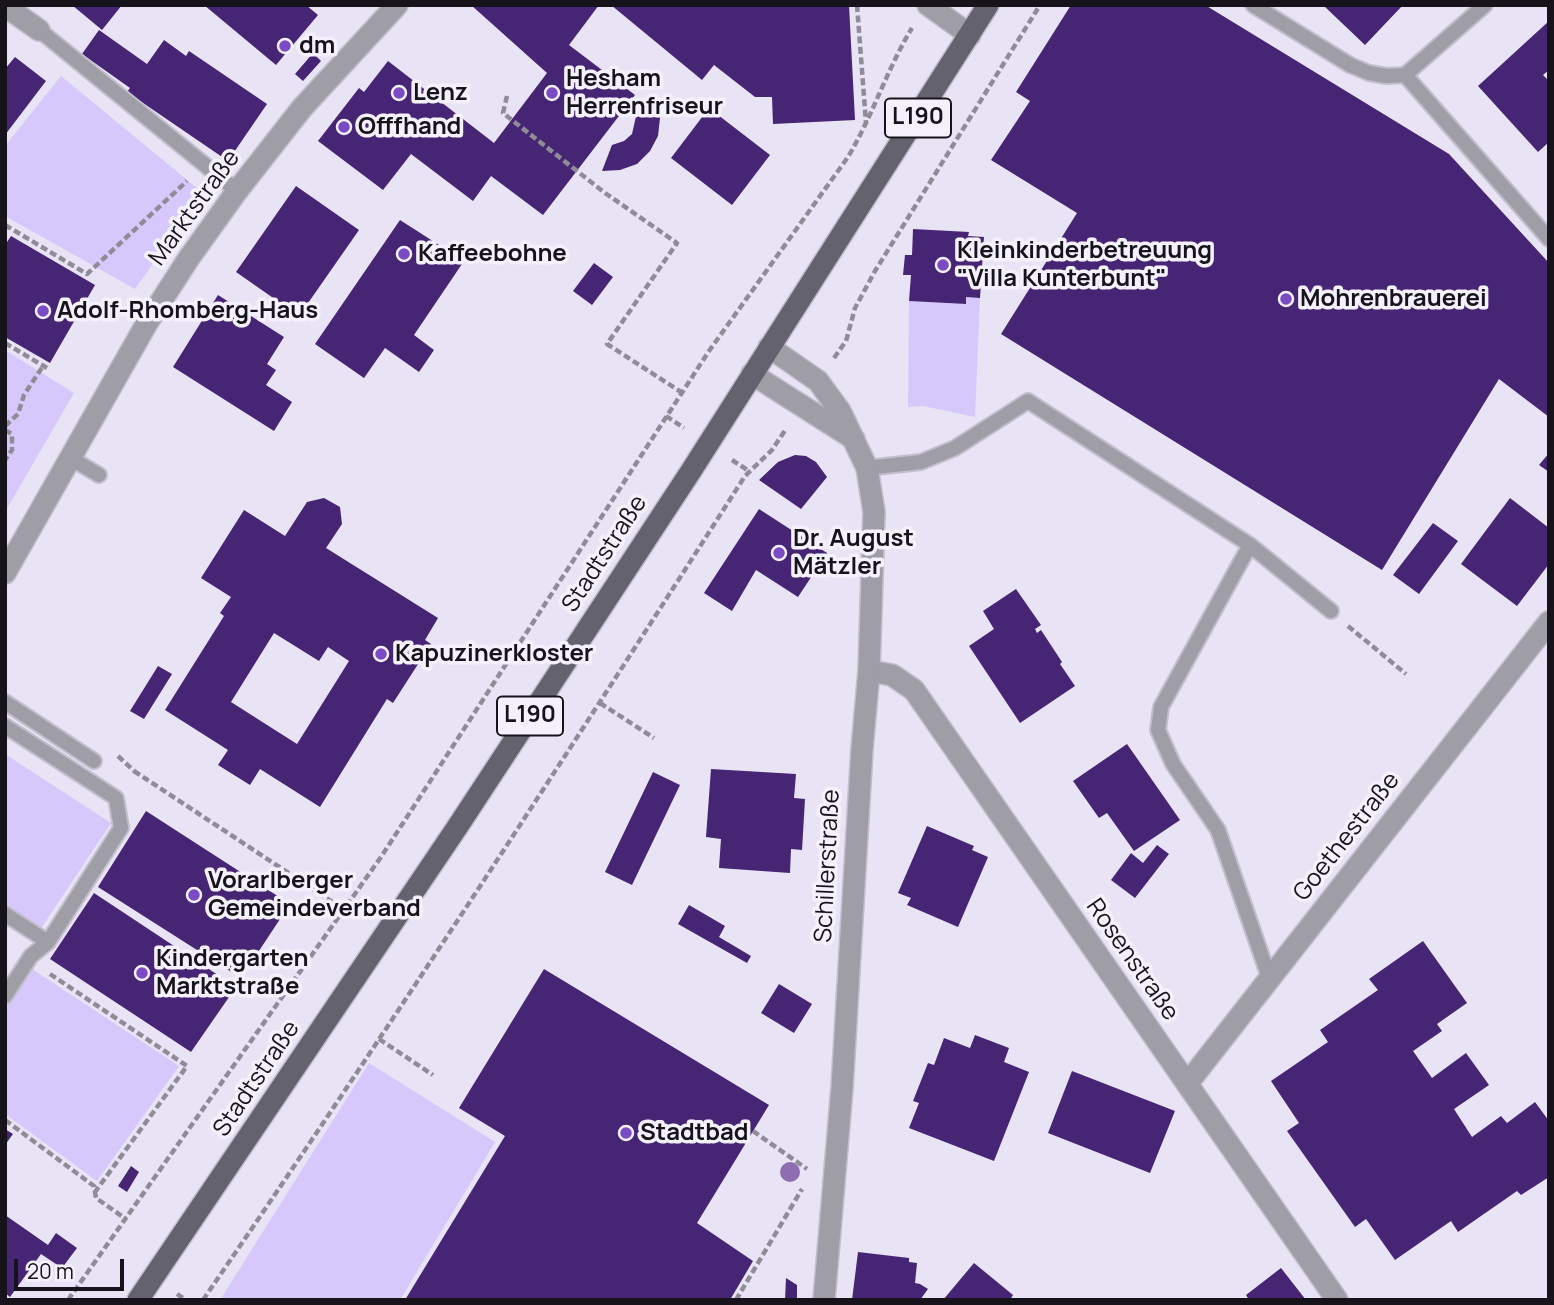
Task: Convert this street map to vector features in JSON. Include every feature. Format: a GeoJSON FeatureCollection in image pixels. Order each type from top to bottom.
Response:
{"type":"FeatureCollection","features":[{"type":"Feature","properties":{"kind":"main road","name":"Stadtstraße"},"geometry":{"type":"LineString","coordinates":[[138,1300],[373,955],[752,374],[988,5]]}},
{"type":"Feature","properties":{"kind":"street","name":"Marktstraße"},"geometry":{"type":"LineString","coordinates":[[5,573],[10,550],[40,512],[147,323],[189,258],[302,108],[397,5]]}},
{"type":"Feature","properties":{"kind":"street"},"geometry":{"type":"LineString","coordinates":[[928,5],[970,35]]}},
{"type":"Feature","properties":{"kind":"street"},"geometry":{"type":"LineString","coordinates":[[5,6],[39,30]]}},
{"type":"Feature","properties":{"kind":"street","name":"Schillerstraße"},"geometry":{"type":"LineString","coordinates":[[769,347],[818,381],[840,411],[867,468],[874,512],[869,671],[842,1088],[824,1300]]}},
{"type":"Feature","properties":{"kind":"street"},"geometry":{"type":"LineString","coordinates":[[752,374],[854,439]]}},
{"type":"Feature","properties":{"kind":"street","name":"Goethestraße"},"geometry":{"type":"LineString","coordinates":[[1186,1084],[1549,622]]}},
{"type":"Feature","properties":{"kind":"street","name":"Rosenstraße"},"geometry":{"type":"LineString","coordinates":[[869,671],[892,675],[914,690],[1338,1300]]}},
{"type":"Feature","properties":{"kind":"lane"},"geometry":{"type":"LineString","coordinates":[[1253,5],[1350,65],[1369,73],[1387,76],[1405,75],[1485,5]]}},
{"type":"Feature","properties":{"kind":"lane"},"geometry":{"type":"LineString","coordinates":[[39,30],[237,191]]}},
{"type":"Feature","properties":{"kind":"lane"},"geometry":{"type":"LineString","coordinates":[[1405,75],[1549,239]]}},
{"type":"Feature","properties":{"kind":"lane"},"geometry":{"type":"LineString","coordinates":[[867,468],[921,462],[955,448],[1028,401],[1250,545],[1331,611]]}},
{"type":"Feature","properties":{"kind":"lane"},"geometry":{"type":"LineString","coordinates":[[72,458],[99,475]]}},
{"type":"Feature","properties":{"kind":"lane"},"geometry":{"type":"LineString","coordinates":[[1250,545],[1161,707],[1158,730],[1172,764],[1218,830],[1270,980]]}},
{"type":"Feature","properties":{"kind":"lane"},"geometry":{"type":"LineString","coordinates":[[5,702],[94,761]]}},
{"type":"Feature","properties":{"kind":"lane"},"geometry":{"type":"LineString","coordinates":[[5,726],[116,798],[121,828],[48,942],[29,960],[5,996]]}},
{"type":"Feature","properties":{"kind":"lane"},"geometry":{"type":"LineString","coordinates":[[5,914],[48,942]]}},
{"type":"Feature","properties":{"kind":"path"},"geometry":{"type":"LineString","coordinates":[[857,5],[866,126]]}},
{"type":"Feature","properties":{"kind":"path"},"geometry":{"type":"LineString","coordinates":[[846,341],[855,308],[875,271],[1040,5]]}},
{"type":"Feature","properties":{"kind":"path"},"geometry":{"type":"LineString","coordinates":[[68,1300],[381,857],[681,392],[848,157],[866,126],[897,52]]}},
{"type":"Feature","properties":{"kind":"path"},"geometry":{"type":"LineString","coordinates":[[507,96],[503,113],[605,193],[677,243],[607,344],[681,392]]}},
{"type":"Feature","properties":{"kind":"path"},"geometry":{"type":"LineString","coordinates":[[5,225],[87,274],[187,181],[210,169]]}},
{"type":"Feature","properties":{"kind":"path"},"geometry":{"type":"LineString","coordinates":[[5,343],[45,367],[24,395],[18,414],[5,428],[12,434],[12,450],[5,460]]}},
{"type":"Feature","properties":{"kind":"path"},"geometry":{"type":"LineString","coordinates":[[203,1300],[379,1039],[600,703],[745,476],[772,450]]}},
{"type":"Feature","properties":{"kind":"path"},"geometry":{"type":"LineString","coordinates":[[1331,611],[1406,674]]}},
{"type":"Feature","properties":{"kind":"path"},"geometry":{"type":"LineString","coordinates":[[600,703],[654,738]]}},
{"type":"Feature","properties":{"kind":"path"},"geometry":{"type":"LineString","coordinates":[[134,771],[343,909]]}},
{"type":"Feature","properties":{"kind":"path"},"geometry":{"type":"LineString","coordinates":[[29,960],[187,1066],[95,1192]]}},
{"type":"Feature","properties":{"kind":"path"},"geometry":{"type":"LineString","coordinates":[[379,1039],[433,1075]]}},
{"type":"Feature","properties":{"kind":"path"},"geometry":{"type":"LineString","coordinates":[[5,1120],[94,1186],[96,1198],[126,1219]]}},
{"type":"Feature","properties":{"kind":"path"},"geometry":{"type":"LineString","coordinates":[[753,1131],[812,1172]]}},
{"type":"Feature","properties":{"kind":"path"},"geometry":{"type":"LineString","coordinates":[[736,1300],[805,1184]]}},
{"type":"Feature","properties":{"kind":"shaded area"},"geometry":{"type":"Polygon","coordinates":[[[61,76],[203,193],[135,289],[5,216],[5,146],[61,76]]]}},
{"type":"Feature","properties":{"kind":"shaded area"},"geometry":{"type":"Polygon","coordinates":[[[966,297],[980,298],[975,417],[923,406],[908,407],[909,301],[965,304],[966,297]]]}},
{"type":"Feature","properties":{"kind":"shaded area"},"geometry":{"type":"Polygon","coordinates":[[[5,350],[74,393],[5,512],[5,350]]]}},
{"type":"Feature","properties":{"kind":"shaded area"},"geometry":{"type":"Polygon","coordinates":[[[5,754],[111,823],[40,930],[5,908],[5,754]]]}},
{"type":"Feature","properties":{"kind":"shaded area"},"geometry":{"type":"Polygon","coordinates":[[[32,969],[179,1066],[97,1181],[5,1114],[5,1008],[32,969]]]}},
{"type":"Feature","properties":{"kind":"shaded area"},"geometry":{"type":"Polygon","coordinates":[[[369,1063],[495,1142],[400,1300],[220,1300],[369,1063]]]}},
{"type":"Feature","properties":{"kind":"building"},"geometry":{"type":"Polygon","coordinates":[[[72,5],[122,5],[102,30],[72,5]]]}},
{"type":"Feature","properties":{"kind":"building"},"geometry":{"type":"Polygon","coordinates":[[[204,5],[306,5],[318,15],[276,65],[204,5]]]}},
{"type":"Feature","properties":{"kind":"building"},"geometry":{"type":"Polygon","coordinates":[[[471,5],[599,5],[569,45],[635,95],[543,215],[491,176],[473,201],[411,154],[383,190],[318,141],[359,88],[364,92],[388,61],[494,143],[547,73],[471,5]]]}},
{"type":"Feature","properties":{"kind":"building"},"geometry":{"type":"Polygon","coordinates":[[[611,5],[849,5],[855,120],[773,124],[772,97],[755,97],[714,65],[702,80],[611,5]]]}},
{"type":"Feature","properties":{"kind":"building","name":"Mohrenbrauerei"},"geometry":{"type":"Polygon","coordinates":[[[1071,5],[1205,5],[1449,154],[1549,263],[1549,417],[1499,379],[1382,570],[1001,334],[1077,213],[991,160],[1030,101],[1016,92],[1071,5]]]}},
{"type":"Feature","properties":{"kind":"building"},"geometry":{"type":"Polygon","coordinates":[[[1323,5],[1403,5],[1365,45],[1323,5]]]}},
{"type":"Feature","properties":{"kind":"building"},"geometry":{"type":"Polygon","coordinates":[[[1549,21],[1549,70],[1543,75],[1549,81],[1549,142],[1538,152],[1478,86],[1549,21]]]}},
{"type":"Feature","properties":{"kind":"building"},"geometry":{"type":"Polygon","coordinates":[[[99,30],[147,64],[164,40],[186,56],[189,51],[267,104],[228,161],[127,92],[130,88],[82,54],[99,30]]]}},
{"type":"Feature","properties":{"kind":"building"},"geometry":{"type":"Polygon","coordinates":[[[313,53],[321,61],[303,81],[295,74],[313,53]]]}},
{"type":"Feature","properties":{"kind":"building"},"geometry":{"type":"Polygon","coordinates":[[[15,57],[46,81],[5,135],[5,69],[15,57]]]}},
{"type":"Feature","properties":{"kind":"building"},"geometry":{"type":"Polygon","coordinates":[[[657,100],[660,118],[658,136],[650,151],[637,164],[620,170],[602,171],[612,145],[624,141],[632,134],[637,112],[657,100]]]}},
{"type":"Feature","properties":{"kind":"building"},"geometry":{"type":"Polygon","coordinates":[[[709,108],[770,155],[732,205],[671,158],[709,108]]]}},
{"type":"Feature","properties":{"kind":"building"},"geometry":{"type":"Polygon","coordinates":[[[296,186],[359,230],[299,316],[236,272],[296,186]]]}},
{"type":"Feature","properties":{"kind":"building"},"geometry":{"type":"Polygon","coordinates":[[[400,220],[464,261],[414,335],[434,350],[419,372],[385,348],[364,378],[315,344],[400,220]]]}},
{"type":"Feature","properties":{"kind":"building","name":"Kleinkinderbetreuung \"Villa Kunterbunt\""},"geometry":{"type":"Polygon","coordinates":[[[913,229],[969,232],[968,236],[984,237],[980,298],[966,297],[966,304],[909,301],[911,275],[903,275],[905,255],[912,255],[913,229]]]}},
{"type":"Feature","properties":{"kind":"building","name":"Adolf-Rhomberg-Haus"},"geometry":{"type":"Polygon","coordinates":[[[11,236],[95,285],[50,363],[5,337],[5,245],[11,236]]]}},
{"type":"Feature","properties":{"kind":"building"},"geometry":{"type":"Polygon","coordinates":[[[594,263],[613,277],[592,305],[573,291],[594,263]]]}},
{"type":"Feature","properties":{"kind":"building"},"geometry":{"type":"Polygon","coordinates":[[[218,295],[284,337],[267,364],[276,370],[266,385],[292,402],[274,431],[173,367],[218,295]]]}},
{"type":"Feature","properties":{"kind":"building"},"geometry":{"type":"Polygon","coordinates":[[[1549,453],[1549,472],[1539,465],[1549,453]]]}},
{"type":"Feature","properties":{"kind":"building"},"geometry":{"type":"Polygon","coordinates":[[[795,455],[806,456],[816,462],[827,477],[801,509],[759,480],[778,462],[795,455]]]}},
{"type":"Feature","properties":{"kind":"building","name":"Kapuzinerkloster"},"geometry":{"type":"Polygon","coordinates":[[[324,498],[340,507],[342,524],[326,548],[438,618],[425,640],[431,644],[393,703],[387,699],[320,807],[260,769],[250,785],[218,765],[228,750],[165,710],[224,616],[220,613],[231,597],[201,578],[244,510],[285,536],[307,502],[324,498]],[[274,633],[231,702],[297,744],[349,661],[328,647],[319,661],[274,633]]]}},
{"type":"Feature","properties":{"kind":"building"},"geometry":{"type":"Polygon","coordinates":[[[1510,498],[1549,528],[1549,564],[1517,606],[1461,564],[1510,498]]]}},
{"type":"Feature","properties":{"kind":"building","name":"Dr. August Mätzler"},"geometry":{"type":"Polygon","coordinates":[[[759,509],[827,553],[798,597],[756,570],[732,611],[704,593],[759,509]]]}},
{"type":"Feature","properties":{"kind":"building"},"geometry":{"type":"Polygon","coordinates":[[[1433,523],[1458,541],[1419,594],[1393,575],[1433,523]]]}},
{"type":"Feature","properties":{"kind":"building"},"geometry":{"type":"Polygon","coordinates":[[[1016,589],[1041,625],[1035,629],[1037,633],[1041,630],[1075,686],[1020,723],[969,646],[994,629],[983,611],[1016,589]]]}},
{"type":"Feature","properties":{"kind":"building"},"geometry":{"type":"Polygon","coordinates":[[[158,666],[172,674],[144,719],[130,711],[158,666]]]}},
{"type":"Feature","properties":{"kind":"building"},"geometry":{"type":"Polygon","coordinates":[[[1127,744],[1180,820],[1134,851],[1107,813],[1099,818],[1073,781],[1127,744]]]}},
{"type":"Feature","properties":{"kind":"building"},"geometry":{"type":"Polygon","coordinates":[[[711,769],[796,774],[794,798],[805,799],[802,850],[791,849],[790,873],[719,868],[721,839],[706,837],[711,769]]]}},
{"type":"Feature","properties":{"kind":"building"},"geometry":{"type":"Polygon","coordinates":[[[653,772],[680,785],[632,885],[605,872],[653,772]]]}},
{"type":"Feature","properties":{"kind":"building","name":"Vorarlberger Gemeindeverband"},"geometry":{"type":"Polygon","coordinates":[[[146,811],[290,904],[241,978],[98,887],[146,811]]]}},
{"type":"Feature","properties":{"kind":"building"},"geometry":{"type":"Polygon","coordinates":[[[927,826],[974,846],[972,850],[988,857],[958,927],[907,905],[911,898],[898,893],[927,826]]]}},
{"type":"Feature","properties":{"kind":"building"},"geometry":{"type":"Polygon","coordinates":[[[1157,845],[1169,854],[1135,898],[1111,880],[1131,853],[1143,863],[1157,845]]]}},
{"type":"Feature","properties":{"kind":"building","name":"Kindergarten Marktstraße"},"geometry":{"type":"Polygon","coordinates":[[[94,893],[236,987],[191,1052],[50,959],[94,893]]]}},
{"type":"Feature","properties":{"kind":"building"},"geometry":{"type":"Polygon","coordinates":[[[689,905],[725,926],[719,937],[751,956],[747,963],[678,924],[689,905]]]}},
{"type":"Feature","properties":{"kind":"building"},"geometry":{"type":"Polygon","coordinates":[[[1423,941],[1467,1003],[1437,1024],[1442,1031],[1413,1051],[1432,1078],[1466,1053],[1489,1085],[1454,1109],[1472,1137],[1501,1116],[1507,1123],[1535,1102],[1549,1121],[1549,1177],[1521,1195],[1517,1191],[1458,1232],[1451,1221],[1395,1260],[1366,1219],[1355,1227],[1287,1131],[1299,1123],[1271,1081],[1328,1042],[1320,1030],[1378,990],[1369,979],[1423,941]]]}},
{"type":"Feature","properties":{"kind":"building","name":"Stadtbad"},"geometry":{"type":"Polygon","coordinates":[[[544,969],[769,1105],[697,1223],[753,1261],[730,1300],[405,1300],[505,1136],[459,1108],[544,969]]]}},
{"type":"Feature","properties":{"kind":"building"},"geometry":{"type":"Polygon","coordinates":[[[779,984],[812,1004],[794,1033],[761,1013],[779,984]]]}},
{"type":"Feature","properties":{"kind":"building"},"geometry":{"type":"Polygon","coordinates":[[[975,1035],[1009,1048],[1004,1062],[1029,1072],[994,1161],[909,1128],[919,1103],[913,1101],[928,1063],[934,1065],[944,1038],[970,1048],[975,1035]]]}},
{"type":"Feature","properties":{"kind":"building"},"geometry":{"type":"Polygon","coordinates":[[[1072,1071],[1175,1111],[1150,1173],[1048,1133],[1072,1071]]]}},
{"type":"Feature","properties":{"kind":"building"},"geometry":{"type":"Polygon","coordinates":[[[5,1129],[13,1134],[5,1145],[5,1129]]]}},
{"type":"Feature","properties":{"kind":"building"},"geometry":{"type":"Polygon","coordinates":[[[131,1166],[139,1172],[127,1192],[118,1186],[131,1166]]]}},
{"type":"Feature","properties":{"kind":"building"},"geometry":{"type":"Polygon","coordinates":[[[5,1215],[48,1245],[56,1233],[77,1248],[62,1268],[41,1254],[10,1297],[5,1293],[5,1215]]]}},
{"type":"Feature","properties":{"kind":"building"},"geometry":{"type":"Polygon","coordinates":[[[858,1252],[909,1258],[909,1262],[917,1263],[915,1283],[928,1289],[920,1300],[852,1300],[858,1252]]]}},
{"type":"Feature","properties":{"kind":"building"},"geometry":{"type":"Polygon","coordinates":[[[974,1263],[1013,1295],[1010,1300],[943,1300],[974,1263]]]}},
{"type":"Feature","properties":{"kind":"building"},"geometry":{"type":"Polygon","coordinates":[[[1281,1268],[1306,1300],[1249,1300],[1246,1295],[1281,1268]]]}},
{"type":"Feature","properties":{"kind":"building"},"geometry":{"type":"Polygon","coordinates":[[[786,1278],[797,1285],[797,1300],[785,1300],[786,1278]]]}},
{"type":"Feature","properties":{"kind":"place","name":"dm"},"geometry":{"type":"Point","coordinates":[285,46]}},
{"type":"Feature","properties":{"kind":"place","name":"Lenz"},"geometry":{"type":"Point","coordinates":[399,93]}},
{"type":"Feature","properties":{"kind":"place","name":"Hesham Herrenfriseur"},"geometry":{"type":"Point","coordinates":[552,93]}},
{"type":"Feature","properties":{"kind":"place","name":"Offfhand"},"geometry":{"type":"Point","coordinates":[344,127]}},
{"type":"Feature","properties":{"kind":"place","name":"Kaffeebohne"},"geometry":{"type":"Point","coordinates":[404,254]}},
{"type":"Feature","properties":{"kind":"place","name":"Kleinkinderbetreuung \"Villa Kunterbunt\""},"geometry":{"type":"Point","coordinates":[943,265]}},
{"type":"Feature","properties":{"kind":"place","name":"Mohrenbrauerei"},"geometry":{"type":"Point","coordinates":[1286,299]}},
{"type":"Feature","properties":{"kind":"place","name":"Adolf-Rhomberg-Haus"},"geometry":{"type":"Point","coordinates":[43,311]}},
{"type":"Feature","properties":{"kind":"place","name":"Dr. August Mätzler"},"geometry":{"type":"Point","coordinates":[779,553]}},
{"type":"Feature","properties":{"kind":"place","name":"Kapuzinerkloster"},"geometry":{"type":"Point","coordinates":[381,654]}},
{"type":"Feature","properties":{"kind":"place","name":"Vorarlberger Gemeindeverband"},"geometry":{"type":"Point","coordinates":[194,895]}},
{"type":"Feature","properties":{"kind":"place","name":"Kindergarten Marktstraße"},"geometry":{"type":"Point","coordinates":[142,973]}},
{"type":"Feature","properties":{"kind":"place","name":"Stadtbad"},"geometry":{"type":"Point","coordinates":[626,1133]}}]}
